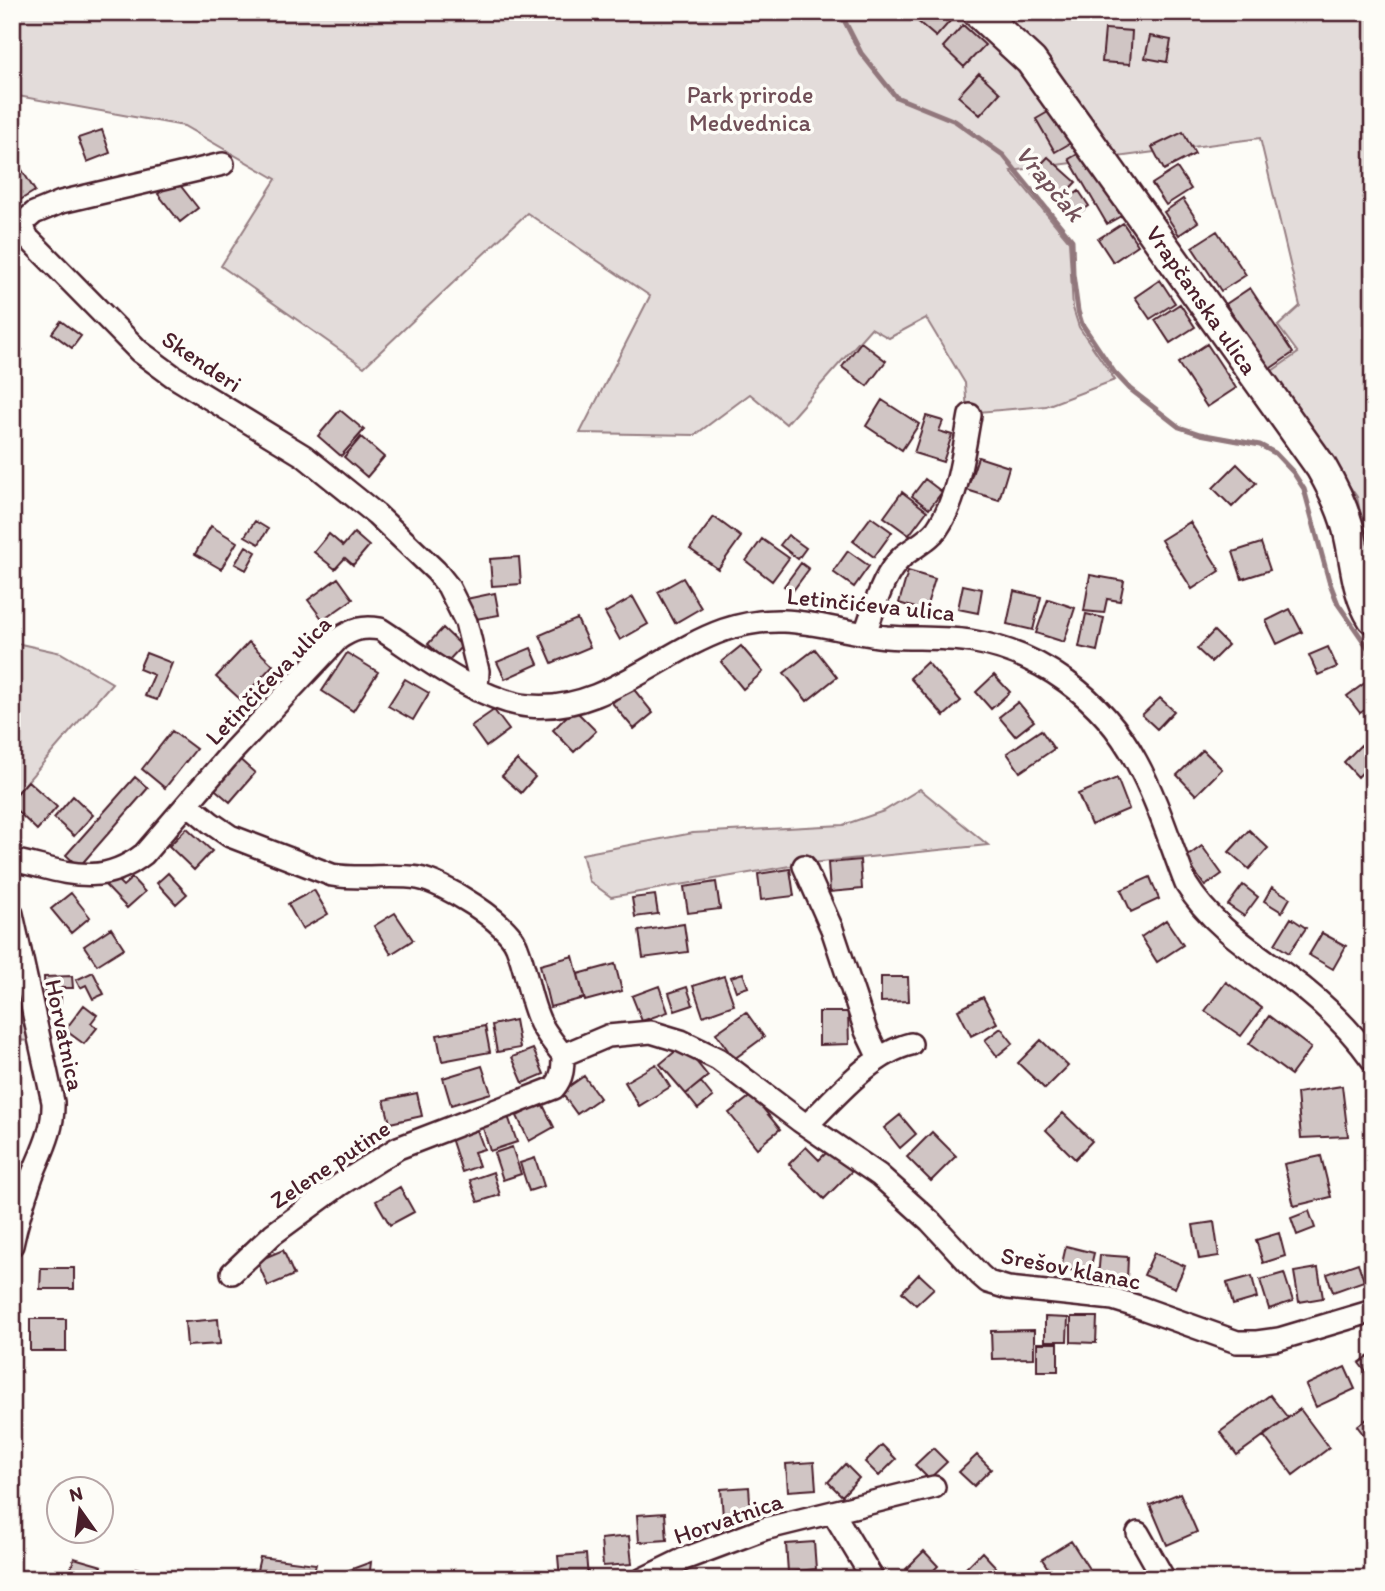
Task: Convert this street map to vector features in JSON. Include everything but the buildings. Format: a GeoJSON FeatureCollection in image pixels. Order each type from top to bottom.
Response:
{"type":"FeatureCollection","features":[{"type":"Feature","properties":{"kind":"street","name":"Vrapčanska ulica"},"geometry":{"type":"LineString","coordinates":[[978,12],[1031,61],[1321,467],[1340,503],[1362,592],[1372,615]]}},
{"type":"Feature","properties":{"kind":"street","name":"Skenderi"},"geometry":{"type":"LineString","coordinates":[[223,164],[61,202],[34,213],[25,221],[24,230],[28,238],[139,351],[173,376],[304,456],[376,514],[436,571],[448,586],[466,622],[478,671],[477,690]]}},
{"type":"Feature","properties":{"kind":"street"},"geometry":{"type":"LineString","coordinates":[[865,633],[884,582],[893,567],[929,537],[946,512],[958,478],[970,415]]}},
{"type":"Feature","properties":{"kind":"street","name":"Letinčićeva ulica"},"geometry":{"type":"LineString","coordinates":[[12,860],[67,874],[94,876],[124,867],[144,854],[232,752],[338,639],[365,626],[380,629],[477,690],[510,703],[531,706],[579,701],[627,682],[701,639],[726,629],[760,621],[788,620],[886,637],[972,641],[1037,664],[1070,682],[1091,701],[1136,760],[1186,884],[1201,907],[1237,940],[1304,988],[1373,1061]]}},
{"type":"Feature","properties":{"kind":"street"},"geometry":{"type":"LineString","coordinates":[[188,804],[230,835],[332,875],[347,878],[422,878],[442,886],[495,919],[512,936],[540,1022],[563,1055]]}},
{"type":"Feature","properties":{"kind":"street"},"geometry":{"type":"LineString","coordinates":[[804,866],[832,929],[866,1031],[879,1058]]}},
{"type":"Feature","properties":{"kind":"street","name":"Horvatnica"},"geometry":{"type":"LineString","coordinates":[[12,914],[53,1102],[54,1119],[18,1217],[12,1245]]}},
{"type":"Feature","properties":{"kind":"street","name":"Srešov klanac"},"geometry":{"type":"LineString","coordinates":[[563,1055],[608,1036],[635,1032],[665,1034],[718,1059],[879,1175],[930,1221],[980,1275],[988,1282],[1008,1289],[1113,1299],[1237,1342],[1279,1339],[1373,1311]]}},
{"type":"Feature","properties":{"kind":"street"},"geometry":{"type":"LineString","coordinates":[[807,1125],[879,1058],[897,1047],[911,1044]]}},
{"type":"Feature","properties":{"kind":"street","name":"Zelene putine"},"geometry":{"type":"LineString","coordinates":[[232,1273],[273,1234],[341,1184],[398,1147],[554,1088],[563,1068],[563,1055]]}},
{"type":"Feature","properties":{"kind":"street","name":"Horvatnica"},"geometry":{"type":"LineString","coordinates":[[643,1579],[739,1538],[785,1524],[934,1488]]}},
{"type":"Feature","properties":{"kind":"street"},"geometry":{"type":"LineString","coordinates":[[834,1514],[873,1579]]}},
{"type":"Feature","properties":{"kind":"street"},"geometry":{"type":"LineString","coordinates":[[1138,1533],[1164,1579]]}},
{"type":"Feature","properties":{"kind":"green space","name":"Park prirode Medvednica"},"geometry":{"type":"Polygon","coordinates":[[[12,12],[1373,12],[1373,576],[1357,497],[1269,373],[1298,353],[1278,326],[1300,306],[1260,138],[1011,171],[1069,241],[1073,308],[1079,327],[1115,380],[1046,406],[967,413],[965,383],[926,318],[889,338],[871,328],[786,424],[750,394],[695,435],[580,433],[650,296],[527,213],[364,367],[221,266],[276,179],[184,126],[12,95],[12,12]]]}},
{"type":"Feature","properties":{"kind":"green space"},"geometry":{"type":"Polygon","coordinates":[[[16,643],[61,653],[112,683],[12,799],[12,648],[16,643]]]}},
{"type":"Feature","properties":{"kind":"green space"},"geometry":{"type":"Polygon","coordinates":[[[920,789],[988,845],[801,864],[611,897],[589,881],[582,854],[693,833],[843,825],[884,811],[920,789]]]}},
{"type":"Feature","properties":{"kind":"green space"},"geometry":{"type":"Polygon","coordinates":[[[12,957],[33,1041],[12,1040],[12,957]]]}},
{"type":"Feature","properties":{"kind":"waterway","name":"Vrapčak"},"geometry":{"type":"LineString","coordinates":[[840,12],[861,53],[896,97],[955,121],[1003,155],[1072,240],[1073,274],[1082,324],[1114,372],[1130,389],[1179,427],[1200,434],[1260,445],[1275,453],[1293,472],[1304,489],[1329,581],[1338,604],[1373,655]]}}]}
